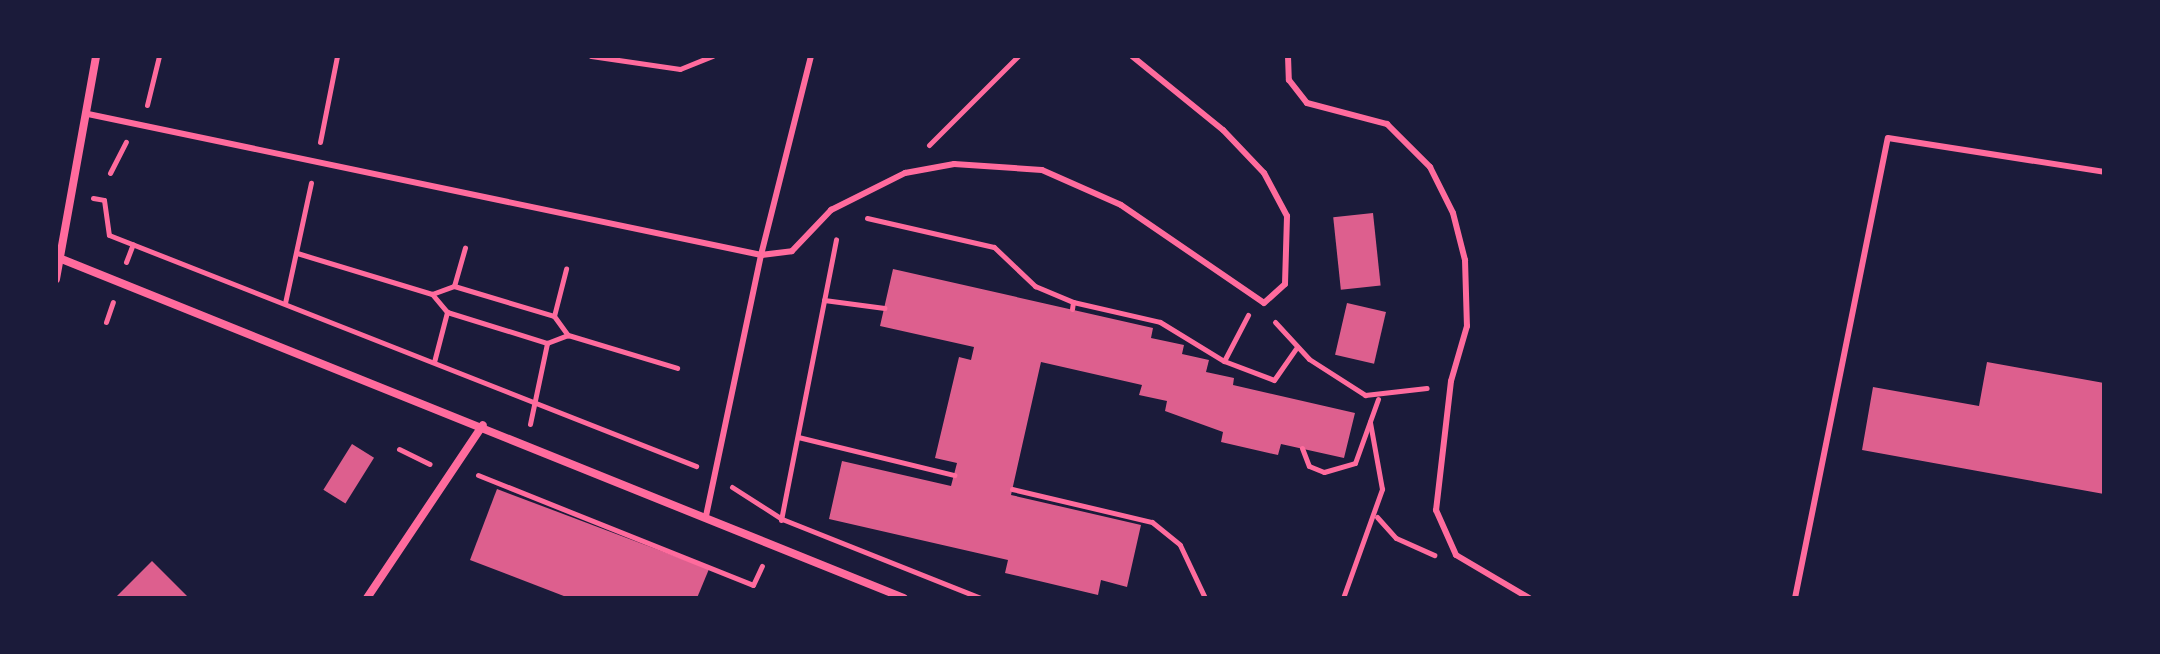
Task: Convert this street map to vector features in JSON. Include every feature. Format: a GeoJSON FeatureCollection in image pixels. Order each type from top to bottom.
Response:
{"type":"FeatureCollection","features":[{"type":"Feature","properties":{"kind":"street"},"geometry":{"type":"LineString","coordinates":[[56,279],[64,260],[96,56]]}},
{"type":"Feature","properties":{"kind":"street"},"geometry":{"type":"LineString","coordinates":[[64,260],[483,425],[904,598]]}},
{"type":"Feature","properties":{"kind":"street"},"geometry":{"type":"LineString","coordinates":[[367,598],[483,425]]}},
{"type":"Feature","properties":{"kind":"lane"},"geometry":{"type":"LineString","coordinates":[[706,515],[717,477],[761,255],[811,56]]}},
{"type":"Feature","properties":{"kind":"lane"},"geometry":{"type":"LineString","coordinates":[[88,114],[761,255],[792,251],[831,210],[905,173],[954,164],[1042,170],[1121,205],[1264,303],[1285,284],[1287,216],[1264,173],[1223,130],[1132,56]]}},
{"type":"Feature","properties":{"kind":"lane"},"geometry":{"type":"LineString","coordinates":[[1288,56],[1289,80],[1307,103],[1387,124],[1430,167],[1453,213],[1465,260],[1467,326],[1451,381],[1436,510],[1456,555],[1529,598]]}},
{"type":"Feature","properties":{"kind":"lane"},"geometry":{"type":"LineString","coordinates":[[1795,598],[1888,138],[2104,172]]}},
{"type":"Feature","properties":{"kind":"path"},"geometry":{"type":"LineString","coordinates":[[321,136],[337,56]]}},
{"type":"Feature","properties":{"kind":"path"},"geometry":{"type":"LineString","coordinates":[[591,56],[680,69],[713,56]]}},
{"type":"Feature","properties":{"kind":"path"},"geometry":{"type":"LineString","coordinates":[[905,173],[1018,56]]}},
{"type":"Feature","properties":{"kind":"path"},"geometry":{"type":"LineString","coordinates":[[75,195],[104,200],[109,235],[535,401],[651,442],[717,477],[782,519],[981,598]]}},
{"type":"Feature","properties":{"kind":"path"},"geometry":{"type":"LineString","coordinates":[[831,210],[994,247],[1035,286],[1072,306],[1160,322],[1224,361],[1274,380],[1297,347]]}},
{"type":"Feature","properties":{"kind":"path"},"geometry":{"type":"LineString","coordinates":[[399,449],[450,474],[503,480],[753,585],[782,519],[842,213]]}},
{"type":"Feature","properties":{"kind":"path"},"geometry":{"type":"LineString","coordinates":[[285,303],[305,214]]}},
{"type":"Feature","properties":{"kind":"path"},"geometry":{"type":"LineString","coordinates":[[454,286],[465,248]]}},
{"type":"Feature","properties":{"kind":"path"},"geometry":{"type":"LineString","coordinates":[[297,253],[432,294],[447,312],[547,343],[568,335]]}},
{"type":"Feature","properties":{"kind":"path"},"geometry":{"type":"LineString","coordinates":[[554,316],[566,269]]}},
{"type":"Feature","properties":{"kind":"path"},"geometry":{"type":"LineString","coordinates":[[432,294],[454,286],[554,316],[568,335],[677,368]]}},
{"type":"Feature","properties":{"kind":"path"},"geometry":{"type":"LineString","coordinates":[[824,300],[884,308]]}},
{"type":"Feature","properties":{"kind":"path"},"geometry":{"type":"LineString","coordinates":[[1224,361],[1248,315],[1264,303],[1297,347],[1332,377],[1378,399],[1451,381]]}},
{"type":"Feature","properties":{"kind":"path"},"geometry":{"type":"LineString","coordinates":[[434,362],[447,312]]}},
{"type":"Feature","properties":{"kind":"path"},"geometry":{"type":"LineString","coordinates":[[535,401],[547,343]]}},
{"type":"Feature","properties":{"kind":"path"},"geometry":{"type":"LineString","coordinates":[[1302,448],[1309,466],[1343,469],[1355,463],[1378,399]]}},
{"type":"Feature","properties":{"kind":"path"},"geometry":{"type":"LineString","coordinates":[[1343,598],[1377,517],[1382,489],[1370,422]]}},
{"type":"Feature","properties":{"kind":"path"},"geometry":{"type":"LineString","coordinates":[[798,437],[954,475]]}},
{"type":"Feature","properties":{"kind":"path"},"geometry":{"type":"LineString","coordinates":[[1012,489],[1152,522],[1180,545],[1205,598]]}},
{"type":"Feature","properties":{"kind":"path"},"geometry":{"type":"LineString","coordinates":[[1377,517],[1421,554],[1456,555]]}},
{"type":"Feature","properties":{"kind":"building"},"geometry":{"type":"Polygon","coordinates":[[[1373,213],[1381,286],[1341,290],[1333,217],[1373,213]]]}},
{"type":"Feature","properties":{"kind":"building"},"geometry":{"type":"Polygon","coordinates":[[[893,269],[1153,328],[1151,338],[1184,345],[1182,354],[1209,360],[1206,372],[1234,378],[1233,385],[1355,413],[1344,458],[1281,444],[1278,455],[1221,442],[1223,432],[1165,411],[1167,401],[1139,395],[1142,385],[1041,362],[1011,495],[1141,525],[1127,587],[1101,580],[1098,595],[1005,573],[1008,560],[829,519],[842,461],[951,486],[957,463],[935,458],[959,357],[971,360],[974,347],[880,326],[893,269]]]}},
{"type":"Feature","properties":{"kind":"building"},"geometry":{"type":"Polygon","coordinates":[[[1347,303],[1386,312],[1374,364],[1335,355],[1347,303]]]}},
{"type":"Feature","properties":{"kind":"building"},"geometry":{"type":"Polygon","coordinates":[[[1987,362],[2104,383],[2104,494],[1862,450],[1873,387],[1979,406],[1987,362]]]}},
{"type":"Feature","properties":{"kind":"building"},"geometry":{"type":"Polygon","coordinates":[[[352,444],[374,458],[345,504],[323,490],[352,444]]]}},
{"type":"Feature","properties":{"kind":"building"},"geometry":{"type":"Polygon","coordinates":[[[497,489],[709,569],[697,598],[569,598],[470,560],[497,489]]]}},
{"type":"Feature","properties":{"kind":"building"},"geometry":{"type":"Polygon","coordinates":[[[152,561],[189,598],[115,598],[152,561]]]}}]}
